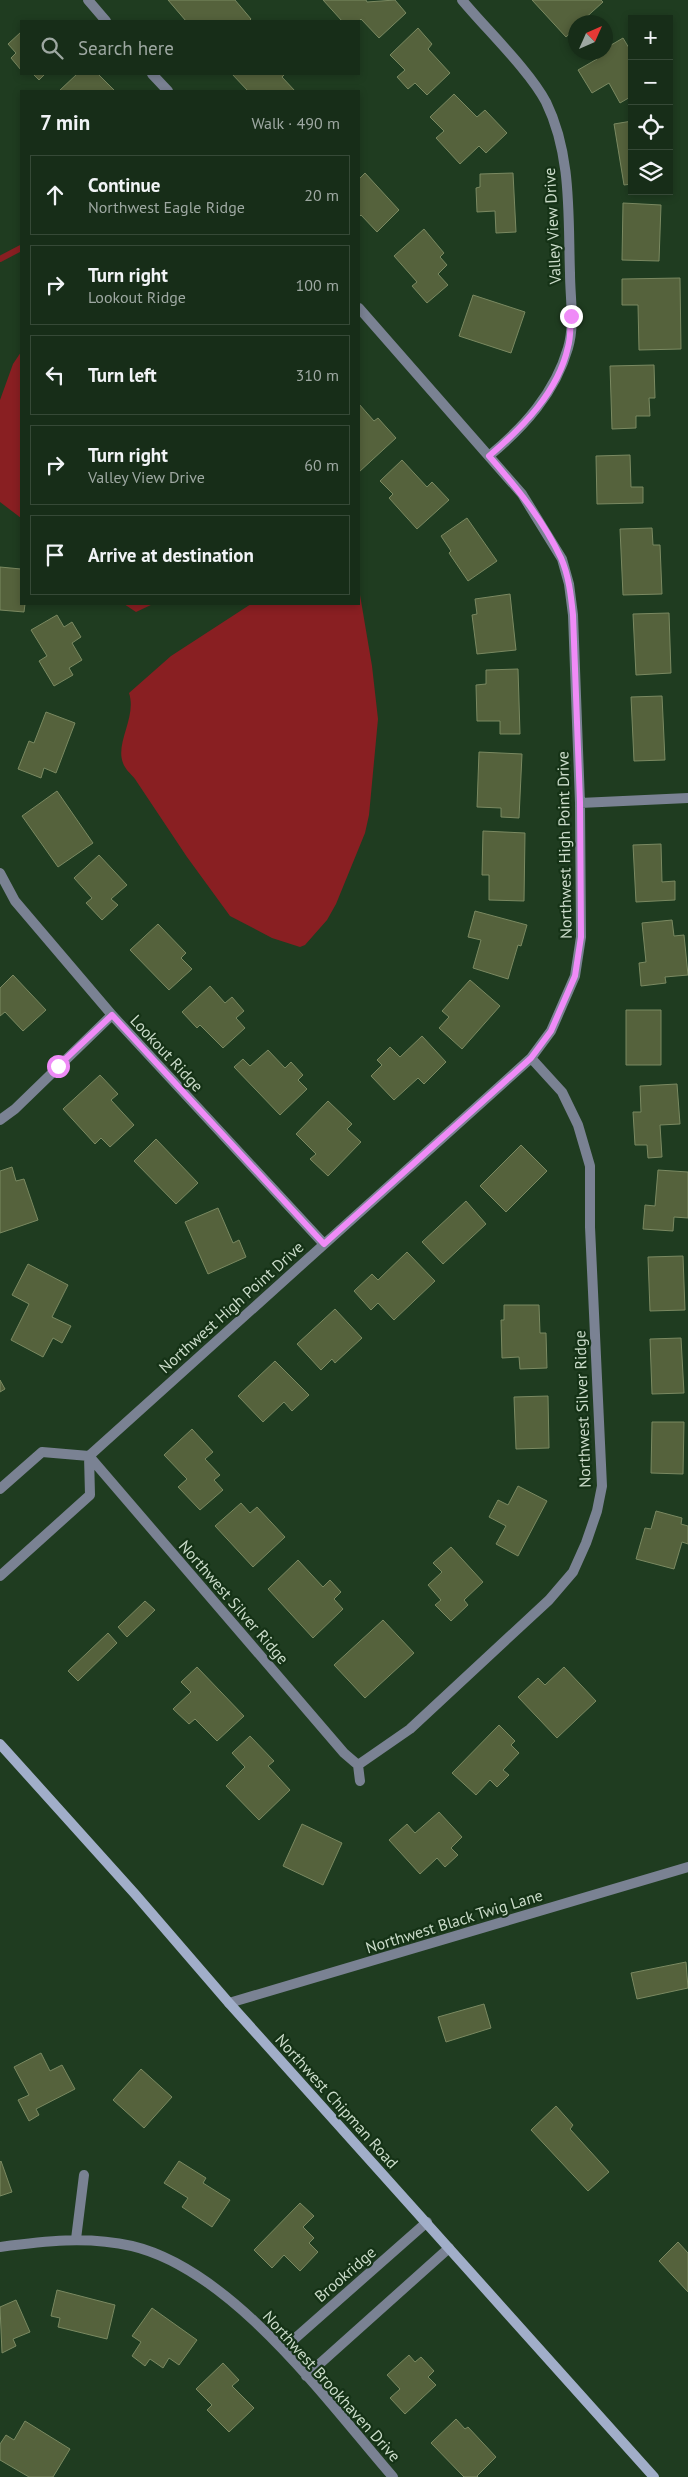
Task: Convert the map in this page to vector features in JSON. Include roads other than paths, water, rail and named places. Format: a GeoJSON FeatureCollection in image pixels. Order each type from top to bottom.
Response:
{"type":"FeatureCollection","features":[{"type":"Feature","properties":{"kind":"main road","name":"Northwest Chipman Road"},"geometry":{"type":"LineString","coordinates":[[0,1744],[135,1894],[229,2003],[654,2477]]}},
{"type":"Feature","properties":{"kind":"street"},"geometry":{"type":"LineString","coordinates":[[88,0],[105,20]]}},
{"type":"Feature","properties":{"kind":"street","name":"Valley View Drive"},"geometry":{"type":"LineString","coordinates":[[462,0],[524,72],[545,101],[558,132],[566,168],[571,316],[568,347],[557,376],[543,400],[516,434],[489,456]]}},
{"type":"Feature","properties":{"kind":"street"},"geometry":{"type":"LineString","coordinates":[[153,75],[167,90]]}},
{"type":"Feature","properties":{"kind":"street","name":"Northwest High Point Drive"},"geometry":{"type":"LineString","coordinates":[[89,1456],[531,1058],[551,1031],[575,976],[581,937],[580,802],[573,615],[569,584],[562,559],[522,494],[360,309]]}},
{"type":"Feature","properties":{"kind":"street"},"geometry":{"type":"LineString","coordinates":[[580,802],[688,798]]}},
{"type":"Feature","properties":{"kind":"street","name":"Lookout Ridge"},"geometry":{"type":"LineString","coordinates":[[0,873],[15,901],[112,1015],[324,1244]]}},
{"type":"Feature","properties":{"kind":"street"},"geometry":{"type":"LineString","coordinates":[[0,1120],[15,1109],[112,1015]]}},
{"type":"Feature","properties":{"kind":"street","name":"Northwest Silver Ridge"},"geometry":{"type":"LineString","coordinates":[[89,1456],[344,1753],[358,1765],[410,1729],[549,1600],[573,1572],[597,1512],[602,1486],[590,1226],[590,1166],[578,1124],[562,1092],[531,1058]]}},
{"type":"Feature","properties":{"kind":"street"},"geometry":{"type":"LineString","coordinates":[[0,1489],[42,1452],[89,1456],[90,1495],[0,1576]]}},
{"type":"Feature","properties":{"kind":"street"},"geometry":{"type":"LineString","coordinates":[[358,1765],[360,1781]]}},
{"type":"Feature","properties":{"kind":"street","name":"Northwest Black Twig Lane"},"geometry":{"type":"LineString","coordinates":[[229,2003],[688,1867]]}},
{"type":"Feature","properties":{"kind":"street"},"geometry":{"type":"LineString","coordinates":[[76,2239],[84,2175]]}},
{"type":"Feature","properties":{"kind":"street","name":"Brookridge"},"geometry":{"type":"LineString","coordinates":[[282,2349],[427,2222]]}},
{"type":"Feature","properties":{"kind":"street","name":"Northwest Brookhaven Drive"},"geometry":{"type":"LineString","coordinates":[[0,2247],[50,2240],[76,2239],[134,2246],[191,2272],[219,2290],[282,2349],[392,2477]]}},
{"type":"Feature","properties":{"kind":"street"},"geometry":{"type":"LineString","coordinates":[[306,2376],[449,2248]]}},
{"type":"Feature","properties":{"kind":"waterway"},"geometry":{"type":"LineString","coordinates":[[0,259],[20,249]]}}]}
